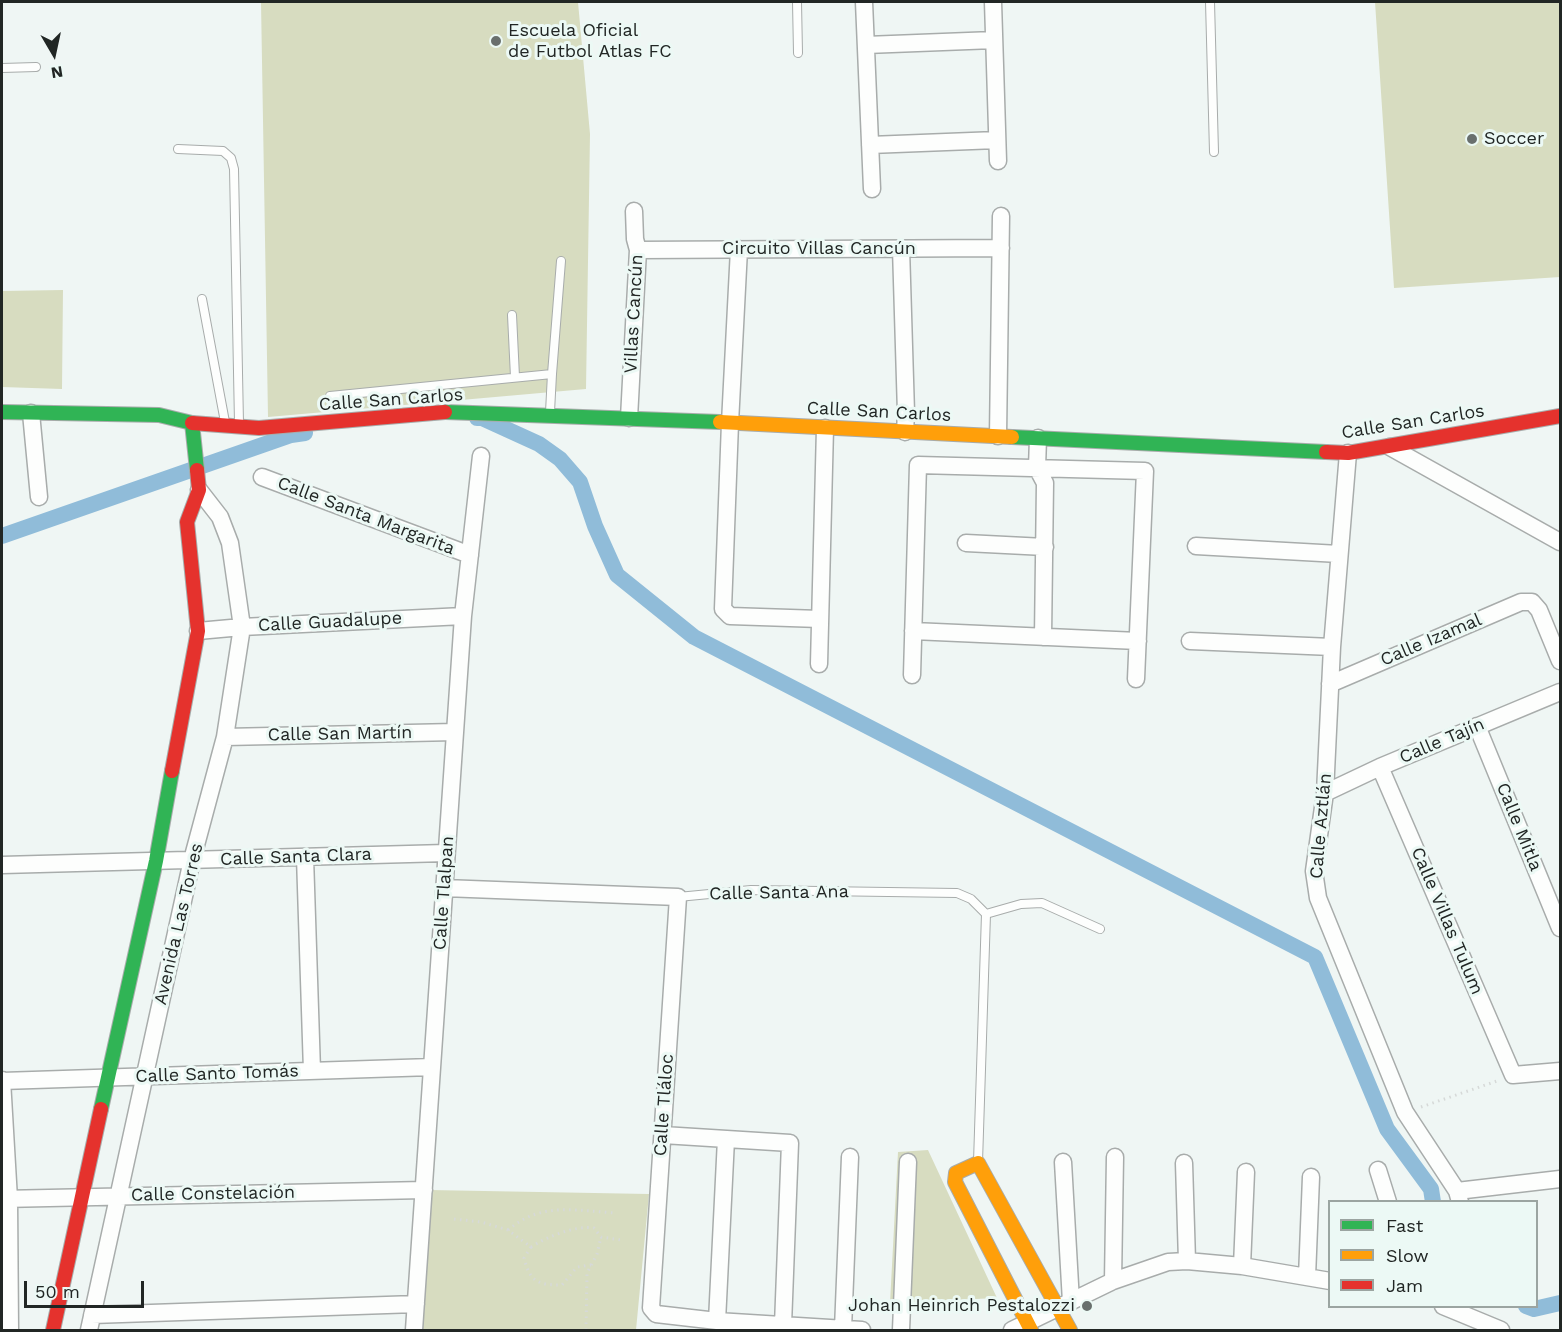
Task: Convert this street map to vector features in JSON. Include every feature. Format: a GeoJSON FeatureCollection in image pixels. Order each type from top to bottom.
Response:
{"type":"FeatureCollection","features":[{"type":"Feature","properties":{"kind":"street"},"geometry":{"type":"LineString","coordinates":[[864,2],[872,189]]}},
{"type":"Feature","properties":{"kind":"street"},"geometry":{"type":"LineString","coordinates":[[993,2],[998,161]]}},
{"type":"Feature","properties":{"kind":"street"},"geometry":{"type":"LineString","coordinates":[[866,45],[994,40]]}},
{"type":"Feature","properties":{"kind":"street"},"geometry":{"type":"LineString","coordinates":[[870,145],[997,140]]}},
{"type":"Feature","properties":{"kind":"street","name":"Villas Cancún"},"geometry":{"type":"LineString","coordinates":[[629,418],[638,250],[634,211]]}},
{"type":"Feature","properties":{"kind":"street"},"geometry":{"type":"LineString","coordinates":[[999,428],[1001,216]]}},
{"type":"Feature","properties":{"kind":"street"},"geometry":{"type":"LineString","coordinates":[[901,248],[905,432]]}},
{"type":"Feature","properties":{"kind":"street","name":"Circuito Villas Cancún"},"geometry":{"type":"LineString","coordinates":[[638,250],[1000,248]]}},
{"type":"Feature","properties":{"kind":"street"},"geometry":{"type":"LineString","coordinates":[[739,249],[730,423],[724,612],[730,616],[820,619]]}},
{"type":"Feature","properties":{"kind":"street","name":"Calle San Carlos"},"geometry":{"type":"LineString","coordinates":[[2,412],[159,415],[192,423],[282,426],[452,411],[905,432],[999,428],[1038,438],[1348,453],[1560,416]]}},
{"type":"Feature","properties":{"kind":"street"},"geometry":{"type":"LineString","coordinates":[[31,413],[39,497]]}},
{"type":"Feature","properties":{"kind":"street","name":"Avenida Las Torres"},"geometry":{"type":"LineString","coordinates":[[53,1330],[156,861],[198,631],[187,522],[198,483],[192,423]]}},
{"type":"Feature","properties":{"kind":"street"},"geometry":{"type":"LineString","coordinates":[[819,664],[825,428]]}},
{"type":"Feature","properties":{"kind":"street"},"geometry":{"type":"LineString","coordinates":[[1038,438],[1045,547],[1043,637]]}},
{"type":"Feature","properties":{"kind":"street"},"geometry":{"type":"LineString","coordinates":[[1056,469],[1058,439]]}},
{"type":"Feature","properties":{"kind":"street"},"geometry":{"type":"LineString","coordinates":[[1390,447],[1560,542]]}},
{"type":"Feature","properties":{"kind":"street","name":"Calle Aztlán"},"geometry":{"type":"LineString","coordinates":[[1348,453],[1332,647],[1325,793],[1314,871],[1318,898],[1405,1112],[1459,1196]]}},
{"type":"Feature","properties":{"kind":"street","name":"Calle Tlalpan"},"geometry":{"type":"LineString","coordinates":[[414,1330],[463,616],[481,456]]}},
{"type":"Feature","properties":{"kind":"street"},"geometry":{"type":"LineString","coordinates":[[912,675],[918,465],[1041,476],[1056,469],[1145,471],[1136,679]]}},
{"type":"Feature","properties":{"kind":"street","name":"Calle Santa Margarita"},"geometry":{"type":"LineString","coordinates":[[262,477],[470,555]]}},
{"type":"Feature","properties":{"kind":"street","name":"Avenida Las Torres"},"geometry":{"type":"LineString","coordinates":[[91,1323],[192,860],[225,736],[242,627],[230,543],[220,517],[198,483]]}},
{"type":"Feature","properties":{"kind":"street"},"geometry":{"type":"LineString","coordinates":[[187,522],[220,517]]}},
{"type":"Feature","properties":{"kind":"street"},"geometry":{"type":"LineString","coordinates":[[966,543],[1045,547]]}},
{"type":"Feature","properties":{"kind":"street"},"geometry":{"type":"LineString","coordinates":[[1196,546],[1339,554]]}},
{"type":"Feature","properties":{"kind":"street","name":"Calle Izamal"},"geometry":{"type":"LineString","coordinates":[[1330,684],[1521,602],[1532,602],[1539,610],[1560,661]]}},
{"type":"Feature","properties":{"kind":"street","name":"Calle Guadalupe"},"geometry":{"type":"LineString","coordinates":[[198,631],[463,616]]}},
{"type":"Feature","properties":{"kind":"street"},"geometry":{"type":"LineString","coordinates":[[913,631],[1138,641]]}},
{"type":"Feature","properties":{"kind":"street"},"geometry":{"type":"LineString","coordinates":[[1190,641],[1332,647]]}},
{"type":"Feature","properties":{"kind":"street","name":"Calle Tajín"},"geometry":{"type":"LineString","coordinates":[[1325,793],[1380,767],[1560,692]]}},
{"type":"Feature","properties":{"kind":"street","name":"Calle Mitla"},"geometry":{"type":"LineString","coordinates":[[1477,726],[1560,928]]}},
{"type":"Feature","properties":{"kind":"street","name":"Calle San Martín"},"geometry":{"type":"LineString","coordinates":[[225,736],[455,732]]}},
{"type":"Feature","properties":{"kind":"street","name":"Calle Villas Tulum"},"geometry":{"type":"LineString","coordinates":[[1380,767],[1513,1075]]}},
{"type":"Feature","properties":{"kind":"street","name":"Calle Santa Clara"},"geometry":{"type":"LineString","coordinates":[[2,865],[447,854]]}},
{"type":"Feature","properties":{"kind":"street"},"geometry":{"type":"LineString","coordinates":[[305,857],[312,1071]]}},
{"type":"Feature","properties":{"kind":"street","name":"Calle Santa Ana"},"geometry":{"type":"LineString","coordinates":[[444,888],[678,897]]}},
{"type":"Feature","properties":{"kind":"street","name":"Calle Tláloc"},"geometry":{"type":"LineString","coordinates":[[678,897],[651,1304],[653,1312],[717,1321]]}},
{"type":"Feature","properties":{"kind":"street","name":"Calle Santo Tomás"},"geometry":{"type":"LineString","coordinates":[[2,1081],[432,1068]]}},
{"type":"Feature","properties":{"kind":"street"},"geometry":{"type":"LineString","coordinates":[[1513,1075],[1560,1071]]}},
{"type":"Feature","properties":{"kind":"street"},"geometry":{"type":"LineString","coordinates":[[2,1081],[10,1330]]}},
{"type":"Feature","properties":{"kind":"street"},"geometry":{"type":"LineString","coordinates":[[663,1136],[790,1143],[783,1325]]}},
{"type":"Feature","properties":{"kind":"street"},"geometry":{"type":"LineString","coordinates":[[726,1139],[717,1321],[862,1330]]}},
{"type":"Feature","properties":{"kind":"street"},"geometry":{"type":"LineString","coordinates":[[843,1329],[850,1157]]}},
{"type":"Feature","properties":{"kind":"street"},"geometry":{"type":"LineString","coordinates":[[1113,1281],[1115,1157]]}},
{"type":"Feature","properties":{"kind":"street"},"geometry":{"type":"LineString","coordinates":[[901,1330],[909,1162]]}},
{"type":"Feature","properties":{"kind":"street"},"geometry":{"type":"LineString","coordinates":[[1063,1162],[1065,1305],[1070,1330]]}},
{"type":"Feature","properties":{"kind":"street"},"geometry":{"type":"LineString","coordinates":[[1065,1305],[978,1163],[956,1173],[955,1182],[1023,1328],[1113,1281],[1168,1262],[1187,1261],[1242,1266],[1328,1281]]}},
{"type":"Feature","properties":{"kind":"street"},"geometry":{"type":"LineString","coordinates":[[1184,1163],[1187,1261]]}},
{"type":"Feature","properties":{"kind":"street"},"geometry":{"type":"LineString","coordinates":[[1378,1170],[1387,1200]]}},
{"type":"Feature","properties":{"kind":"street"},"geometry":{"type":"LineString","coordinates":[[1242,1266],[1246,1172]]}},
{"type":"Feature","properties":{"kind":"street"},"geometry":{"type":"LineString","coordinates":[[1307,1277],[1311,1177]]}},
{"type":"Feature","properties":{"kind":"street"},"geometry":{"type":"LineString","coordinates":[[1459,1196],[1560,1179]]}},
{"type":"Feature","properties":{"kind":"street","name":"Calle Constelación"},"geometry":{"type":"LineString","coordinates":[[5,1199],[424,1190]]}},
{"type":"Feature","properties":{"kind":"street"},"geometry":{"type":"LineString","coordinates":[[91,1323],[416,1304]]}},
{"type":"Feature","properties":{"kind":"street"},"geometry":{"type":"LineString","coordinates":[[1448,1308],[1501,1330]]}},
{"type":"Feature","properties":{"kind":"lane"},"geometry":{"type":"LineString","coordinates":[[797,2],[798,53]]}},
{"type":"Feature","properties":{"kind":"lane"},"geometry":{"type":"LineString","coordinates":[[1210,2],[1214,152]]}},
{"type":"Feature","properties":{"kind":"lane"},"geometry":{"type":"LineString","coordinates":[[2,68],[36,67]]}},
{"type":"Feature","properties":{"kind":"lane"},"geometry":{"type":"LineString","coordinates":[[178,149],[223,151],[231,158],[234,169],[232,426]]}},
{"type":"Feature","properties":{"kind":"lane"},"geometry":{"type":"LineString","coordinates":[[550,415],[561,261]]}},
{"type":"Feature","properties":{"kind":"lane"},"geometry":{"type":"LineString","coordinates":[[202,299],[232,426]]}},
{"type":"Feature","properties":{"kind":"lane"},"geometry":{"type":"LineString","coordinates":[[512,315],[515,377]]}},
{"type":"Feature","properties":{"kind":"lane"},"geometry":{"type":"LineString","coordinates":[[330,396],[552,374]]}},
{"type":"Feature","properties":{"kind":"lane","name":"Calle Santa Ana"},"geometry":{"type":"LineString","coordinates":[[678,897],[751,890],[957,893],[971,899],[986,914]]}},
{"type":"Feature","properties":{"kind":"lane"},"geometry":{"type":"LineString","coordinates":[[978,1163],[986,914],[1021,904],[1042,903],[1100,929]]}},
{"type":"Feature","properties":{"kind":"path"},"geometry":{"type":"LineString","coordinates":[[1405,1112],[1513,1075]]}},
{"type":"Feature","properties":{"kind":"path"},"geometry":{"type":"LineString","coordinates":[[508,1230],[521,1219],[551,1209],[617,1213]]}},
{"type":"Feature","properties":{"kind":"path"},"geometry":{"type":"LineString","coordinates":[[454,1219],[482,1222],[508,1230],[531,1247]]}},
{"type":"Feature","properties":{"kind":"path"},"geometry":{"type":"LineString","coordinates":[[591,1265],[577,1268],[562,1285],[545,1285],[535,1281],[527,1269],[524,1258],[531,1247],[544,1238],[582,1226],[594,1228],[601,1237],[621,1240]]}},
{"type":"Feature","properties":{"kind":"path"},"geometry":{"type":"LineString","coordinates":[[586,1330],[587,1273],[597,1254],[601,1237]]}},
{"type":"Feature","properties":{"kind":"green space"},"geometry":{"type":"Polygon","coordinates":[[[261,2],[578,2],[590,134],[586,389],[268,417],[261,2]]]}},
{"type":"Feature","properties":{"kind":"green space","name":"Soccer"},"geometry":{"type":"Polygon","coordinates":[[[1375,2],[1560,2],[1560,277],[1394,288],[1375,2]]]}},
{"type":"Feature","properties":{"kind":"green space"},"geometry":{"type":"Polygon","coordinates":[[[63,290],[62,389],[2,387],[2,291],[63,290]]]}},
{"type":"Feature","properties":{"kind":"green space"},"geometry":{"type":"Polygon","coordinates":[[[928,1150],[997,1298],[890,1303],[898,1152],[928,1150]]]}},
{"type":"Feature","properties":{"kind":"green space"},"geometry":{"type":"Polygon","coordinates":[[[429,1190],[649,1194],[636,1330],[422,1330],[429,1190]]]}},
{"type":"Feature","properties":{"kind":"waterway"},"geometry":{"type":"LineString","coordinates":[[477,418],[482,418],[539,444],[560,459],[580,482],[595,526],[617,575],[694,637],[1315,957],[1387,1129],[1431,1189],[1433,1200]]}},
{"type":"Feature","properties":{"kind":"waterway"},"geometry":{"type":"LineString","coordinates":[[2,536],[291,435],[305,433]]}},
{"type":"Feature","properties":{"kind":"waterway"},"geometry":{"type":"LineString","coordinates":[[1531,1308],[1560,1303]]}},
{"type":"Feature","properties":{"kind":"traffic: fast"},"geometry":{"type":"LineString","coordinates":[[2,412],[159,415],[192,423],[197,470]]}},
{"type":"Feature","properties":{"kind":"traffic: fast"},"geometry":{"type":"LineString","coordinates":[[445,412],[720,422]]}},
{"type":"Feature","properties":{"kind":"traffic: fast"},"geometry":{"type":"LineString","coordinates":[[1012,437],[1326,452]]}},
{"type":"Feature","properties":{"kind":"traffic: fast"},"geometry":{"type":"LineString","coordinates":[[101,1109],[156,861],[172,771]]}},
{"type":"Feature","properties":{"kind":"traffic: slow"},"geometry":{"type":"LineString","coordinates":[[720,422],[1012,437]]}},
{"type":"Feature","properties":{"kind":"traffic: slow"},"geometry":{"type":"LineString","coordinates":[[1031,1330],[955,1182],[956,1173],[978,1163],[1070,1330]]}},
{"type":"Feature","properties":{"kind":"traffic: jam"},"geometry":{"type":"LineString","coordinates":[[192,423],[259,428],[445,412]]}},
{"type":"Feature","properties":{"kind":"traffic: jam"},"geometry":{"type":"LineString","coordinates":[[1326,452],[1348,453],[1560,416]]}},
{"type":"Feature","properties":{"kind":"traffic: jam"},"geometry":{"type":"LineString","coordinates":[[172,771],[198,631],[187,522],[199,490],[197,470]]}},
{"type":"Feature","properties":{"kind":"traffic: jam"},"geometry":{"type":"LineString","coordinates":[[53,1330],[101,1109]]}},
{"type":"Feature","properties":{"kind":"place","name":"Escuela Oficial de Futbol Atlas FC"},"geometry":{"type":"Point","coordinates":[496,41]}},
{"type":"Feature","properties":{"kind":"place","name":"Soccer"},"geometry":{"type":"Point","coordinates":[1472,139]}},
{"type":"Feature","properties":{"kind":"place","name":"Johan Heinrich Pestalozzi"},"geometry":{"type":"Point","coordinates":[1087,1306]}}]}
